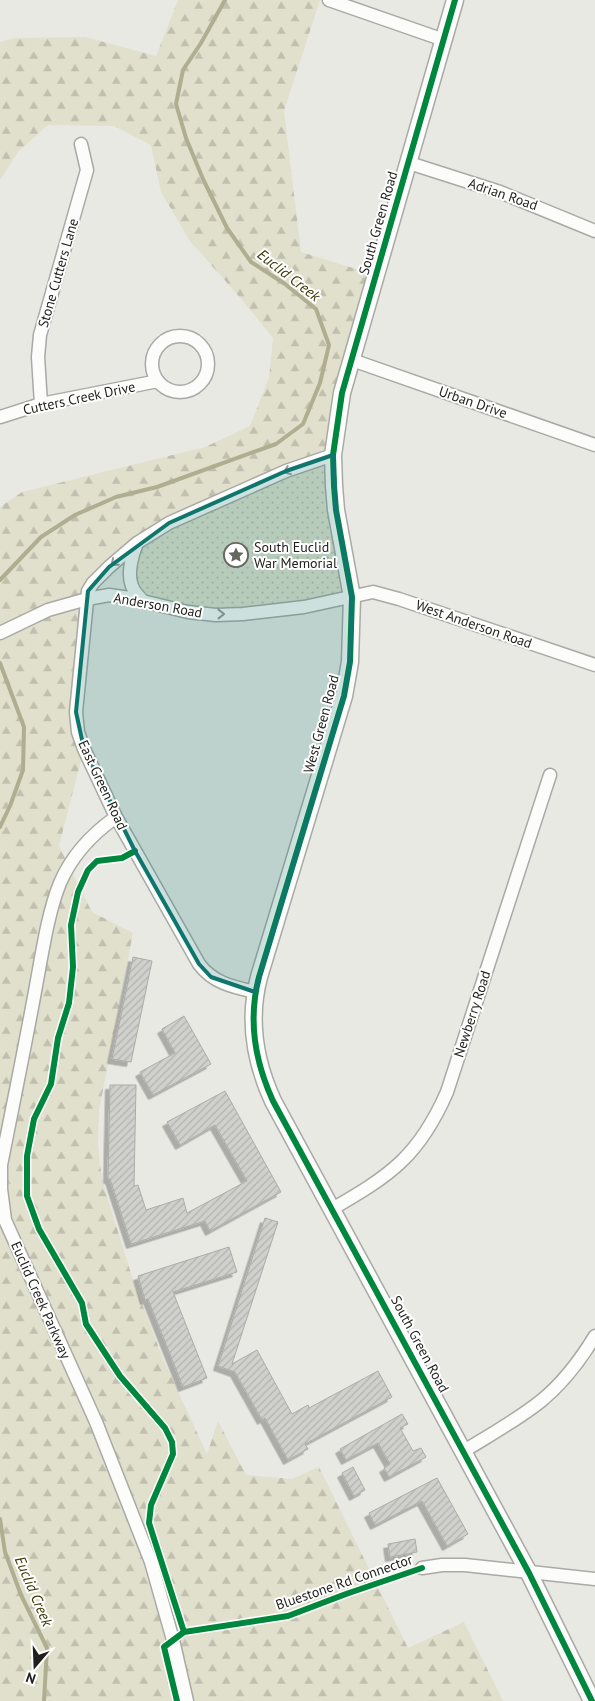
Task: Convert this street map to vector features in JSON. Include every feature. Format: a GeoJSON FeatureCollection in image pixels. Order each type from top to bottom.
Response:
{"type":"FeatureCollection","features":[{"type":"Feature","properties":{"kind":"main road","name":"South Green Road"},"geometry":{"type":"LineString","coordinates":[[333,455],[342,392],[456,0]]}},
{"type":"Feature","properties":{"kind":"main road","name":"West Green Road"},"geometry":{"type":"LineString","coordinates":[[255,992],[344,696],[350,662],[352,597],[336,510],[333,455]]}},
{"type":"Feature","properties":{"kind":"main road","name":"South Green Road"},"geometry":{"type":"LineString","coordinates":[[255,992],[253,1006],[255,1042],[265,1083],[529,1573],[592,1701]]}},
{"type":"Feature","properties":{"kind":"street"},"geometry":{"type":"LineString","coordinates":[[329,0],[444,40]]}},
{"type":"Feature","properties":{"kind":"street","name":"Stone Cutters Lane"},"geometry":{"type":"LineString","coordinates":[[41,404],[38,357],[40,335],[87,170],[81,144]]}},
{"type":"Feature","properties":{"kind":"street","name":"Adrian Road"},"geometry":{"type":"LineString","coordinates":[[408,163],[500,192],[595,231]]}},
{"type":"Feature","properties":{"kind":"street"},"geometry":{"type":"LineString","coordinates":[[176,336],[189,337],[204,349],[208,367],[205,378],[196,387],[180,392],[168,389],[158,381],[153,370],[153,357],[159,345],[164,341],[176,336]]}},
{"type":"Feature","properties":{"kind":"street","name":"Urban Drive"},"geometry":{"type":"LineString","coordinates":[[352,360],[595,444]]}},
{"type":"Feature","properties":{"kind":"street","name":"Cutters Creek Drive"},"geometry":{"type":"LineString","coordinates":[[0,417],[41,404],[158,381]]}},
{"type":"Feature","properties":{"kind":"street","name":"East Green Road"},"geometry":{"type":"LineString","coordinates":[[255,992],[218,982],[205,972],[116,817],[84,749],[78,732],[76,712],[86,627],[88,591],[96,580],[138,544],[169,523],[286,471],[333,455]]}},
{"type":"Feature","properties":{"kind":"street"},"geometry":{"type":"LineString","coordinates":[[138,544],[132,559],[131,585],[144,602]]}},
{"type":"Feature","properties":{"kind":"street","name":"West Anderson Road"},"geometry":{"type":"LineString","coordinates":[[352,597],[373,592],[387,594],[595,665]]}},
{"type":"Feature","properties":{"kind":"street","name":"Anderson Road"},"geometry":{"type":"LineString","coordinates":[[1,633],[48,610],[87,599],[109,596],[120,596],[188,612],[216,615],[304,606],[352,597]]}},
{"type":"Feature","properties":{"kind":"street","name":"Newberry Road"},"geometry":{"type":"LineString","coordinates":[[332,1208],[372,1186],[399,1165],[415,1148],[438,1112],[450,1083],[550,776]]}},
{"type":"Feature","properties":{"kind":"street","name":"Euclid Creek Parkway"},"geometry":{"type":"LineString","coordinates":[[116,817],[96,831],[70,864],[60,884],[48,927],[1,1165],[0,1189],[5,1220],[96,1422],[151,1562],[173,1640],[187,1701]]}},
{"type":"Feature","properties":{"kind":"street"},"geometry":{"type":"LineString","coordinates":[[464,1451],[543,1400],[575,1365],[595,1336]]}},
{"type":"Feature","properties":{"kind":"street"},"geometry":{"type":"LineString","coordinates":[[422,1568],[442,1565],[465,1565],[595,1579]]}},
{"type":"Feature","properties":{"kind":"highlighted area"},"geometry":{"type":"Polygon","coordinates":[[[333,455],[336,510],[352,597],[350,662],[344,696],[255,992],[211,977],[199,964],[135,851],[84,749],[76,712],[88,591],[109,567],[169,523],[286,471],[333,455]]]}},
{"type":"Feature","properties":{"kind":"green space"},"geometry":{"type":"Polygon","coordinates":[[[178,0],[320,0],[284,111],[301,252],[376,275],[333,455],[169,523],[93,583],[80,672],[84,749],[59,846],[92,912],[133,933],[99,1111],[98,1146],[102,1180],[133,1280],[163,1359],[207,1454],[218,1421],[246,1475],[292,1479],[319,1467],[408,1648],[464,1622],[503,1701],[0,1701],[0,507],[22,492],[205,447],[250,426],[269,377],[273,338],[190,241],[161,192],[151,145],[114,126],[48,125],[18,152],[0,180],[0,42],[15,38],[85,37],[156,56],[178,0]]]}},
{"type":"Feature","properties":{"kind":"green space"},"geometry":{"type":"Polygon","coordinates":[[[333,455],[352,597],[243,614],[144,602],[130,574],[137,543],[333,455]]]}},
{"type":"Feature","properties":{"kind":"building"},"geometry":{"type":"Polygon","coordinates":[[[133,957],[152,961],[131,1062],[112,1059],[133,957]]]}},
{"type":"Feature","properties":{"kind":"building"},"geometry":{"type":"Polygon","coordinates":[[[184,1016],[211,1064],[153,1095],[140,1072],[175,1053],[162,1029],[184,1016]]]}},
{"type":"Feature","properties":{"kind":"building"},"geometry":{"type":"Polygon","coordinates":[[[110,1085],[136,1085],[134,1186],[138,1185],[146,1210],[183,1198],[187,1213],[247,1181],[215,1125],[180,1145],[167,1122],[225,1091],[281,1192],[210,1231],[205,1221],[131,1244],[110,1179],[108,1179],[110,1085]]]}},
{"type":"Feature","properties":{"kind":"building"},"geometry":{"type":"Polygon","coordinates":[[[265,1218],[278,1222],[232,1364],[257,1350],[292,1414],[308,1405],[309,1408],[378,1371],[392,1397],[305,1444],[308,1449],[288,1460],[265,1418],[262,1420],[235,1372],[218,1366],[265,1218]]]}},
{"type":"Feature","properties":{"kind":"building"},"geometry":{"type":"Polygon","coordinates":[[[229,1247],[237,1272],[173,1292],[207,1378],[183,1387],[148,1299],[145,1300],[138,1276],[229,1247]]]}},
{"type":"Feature","properties":{"kind":"building"},"geometry":{"type":"Polygon","coordinates":[[[402,1414],[408,1424],[400,1428],[413,1451],[421,1448],[426,1457],[389,1477],[384,1468],[390,1464],[378,1443],[346,1460],[340,1449],[402,1414]]]}},
{"type":"Feature","properties":{"kind":"building"},"geometry":{"type":"Polygon","coordinates":[[[353,1467],[365,1490],[354,1496],[342,1473],[353,1467]]]}},
{"type":"Feature","properties":{"kind":"building"},"geometry":{"type":"Polygon","coordinates":[[[437,1478],[468,1534],[447,1546],[422,1501],[375,1525],[369,1513],[437,1478]]]}},
{"type":"Feature","properties":{"kind":"building"},"geometry":{"type":"Polygon","coordinates":[[[415,1539],[417,1552],[390,1557],[388,1544],[415,1539]]]}},
{"type":"Feature","properties":{"kind":"waterway","name":"Euclid Creek"},"geometry":{"type":"LineString","coordinates":[[0,580],[41,537],[75,515],[116,497],[157,487],[276,444],[303,424],[320,383],[329,345],[316,309],[285,284],[251,262],[227,228],[203,179],[186,138],[176,104],[183,70],[201,43],[225,0]]}},
{"type":"Feature","properties":{"kind":"waterway","name":"Euclid Creek"},"geometry":{"type":"LineString","coordinates":[[0,663],[24,727],[23,770],[0,827]]}},
{"type":"Feature","properties":{"kind":"waterway","name":"Euclid Creek"},"geometry":{"type":"LineString","coordinates":[[0,1519],[5,1552],[21,1595],[47,1648],[44,1701]]}},
{"type":"Feature","properties":{"kind":"cycle path"},"geometry":{"type":"LineString","coordinates":[[455,0],[342,393],[333,455],[336,510],[352,597],[350,662],[344,696],[259,977],[254,1009],[255,1040],[262,1071],[273,1101],[529,1573],[592,1701]]}},
{"type":"Feature","properties":{"kind":"cycle path"},"geometry":{"type":"LineString","coordinates":[[135,851],[122,858],[97,861],[88,870],[78,892],[71,925],[73,967],[69,1003],[58,1038],[51,1084],[34,1119],[27,1156],[27,1196],[39,1229],[82,1303],[86,1324],[120,1376],[165,1428],[172,1442],[173,1454],[151,1505],[149,1523],[184,1632]]}},
{"type":"Feature","properties":{"kind":"cycle path","name":"Bluestone Rd Connector"},"geometry":{"type":"LineString","coordinates":[[184,1632],[288,1616],[422,1568]]}},
{"type":"Feature","properties":{"kind":"cycle path"},"geometry":{"type":"LineString","coordinates":[[177,1701],[164,1647],[184,1632]]}},
{"type":"Feature","properties":{"kind":"place","name":"South Euclid War Memorial"},"geometry":{"type":"Point","coordinates":[236,555]}}]}
